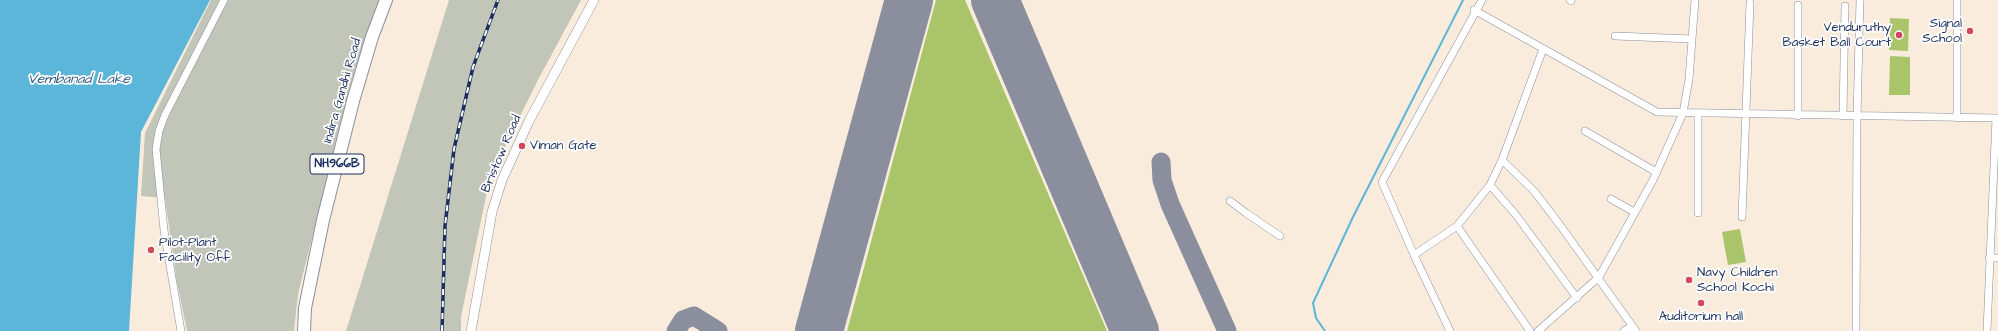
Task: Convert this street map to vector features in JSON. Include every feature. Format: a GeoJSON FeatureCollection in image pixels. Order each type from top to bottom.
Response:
{"type":"FeatureCollection","features":[{"type":"Feature","properties":{"kind":"highway","name":"Indira Gandhi Road"},"geometry":{"type":"LineString","coordinates":[[304,331],[305,308],[323,220],[353,101],[372,37],[386,0]]}},
{"type":"Feature","properties":{"kind":"street"},"geometry":{"type":"LineString","coordinates":[[181,331],[164,230],[156,149],[159,131],[165,115],[224,0]]}},
{"type":"Feature","properties":{"kind":"street","name":"Bristow Road"},"geometry":{"type":"LineString","coordinates":[[471,331],[492,212],[502,180],[529,121],[594,0]]}},
{"type":"Feature","properties":{"kind":"street"},"geometry":{"type":"LineString","coordinates":[[1450,331],[1382,182],[1474,10],[1482,0]]}},
{"type":"Feature","properties":{"kind":"street"},"geometry":{"type":"LineString","coordinates":[[1538,331],[1599,278],[1656,172],[1683,113],[1689,79],[1695,0]]}},
{"type":"Feature","properties":{"kind":"street"},"geometry":{"type":"LineString","coordinates":[[1856,331],[1857,117],[1860,0]]}},
{"type":"Feature","properties":{"kind":"street"},"geometry":{"type":"LineString","coordinates":[[1957,0],[1957,118]]}},
{"type":"Feature","properties":{"kind":"street"},"geometry":{"type":"LineString","coordinates":[[1742,217],[1750,3]]}},
{"type":"Feature","properties":{"kind":"street"},"geometry":{"type":"LineString","coordinates":[[1798,5],[1798,116]]}},
{"type":"Feature","properties":{"kind":"street"},"geometry":{"type":"LineString","coordinates":[[1843,116],[1845,6]]}},
{"type":"Feature","properties":{"kind":"street"},"geometry":{"type":"LineString","coordinates":[[1474,10],[1657,112],[1747,113],[1798,116],[1997,118],[1988,258],[1987,331]]}},
{"type":"Feature","properties":{"kind":"street"},"geometry":{"type":"LineString","coordinates":[[1615,36],[1692,39]]}},
{"type":"Feature","properties":{"kind":"street"},"geometry":{"type":"LineString","coordinates":[[1414,254],[1457,226],[1490,185],[1502,160],[1543,49]]}},
{"type":"Feature","properties":{"kind":"street"},"geometry":{"type":"LineString","coordinates":[[1698,113],[1698,213]]}},
{"type":"Feature","properties":{"kind":"street"},"geometry":{"type":"LineString","coordinates":[[1585,131],[1656,172]]}},
{"type":"Feature","properties":{"kind":"street"},"geometry":{"type":"LineString","coordinates":[[1502,160],[1534,191],[1599,278],[1634,328],[1624,331]]}},
{"type":"Feature","properties":{"kind":"street"},"geometry":{"type":"LineString","coordinates":[[1490,185],[1516,215],[1576,298]]}},
{"type":"Feature","properties":{"kind":"street"},"geometry":{"type":"LineString","coordinates":[[1610,199],[1634,212]]}},
{"type":"Feature","properties":{"kind":"street"},"geometry":{"type":"LineString","coordinates":[[1230,201],[1246,214],[1280,236]]}},
{"type":"Feature","properties":{"kind":"street"},"geometry":{"type":"LineString","coordinates":[[1457,226],[1530,331]]}},
{"type":"Feature","properties":{"kind":"street"},"geometry":{"type":"LineString","coordinates":[[1988,258],[1998,258]]}},
{"type":"Feature","properties":{"kind":"shaded area"},"geometry":{"type":"Polygon","coordinates":[[[211,0],[379,0],[354,73],[343,112],[298,294],[294,331],[187,331],[177,282],[165,198],[141,196],[145,133],[211,0]]]}},
{"type":"Feature","properties":{"kind":"shaded area"},"geometry":{"type":"Polygon","coordinates":[[[449,0],[581,0],[538,80],[490,177],[461,317],[461,331],[346,331],[449,0]]]}},
{"type":"Feature","properties":{"kind":"green space"},"geometry":{"type":"Polygon","coordinates":[[[936,0],[965,0],[1107,331],[847,331],[936,0]]]}},
{"type":"Feature","properties":{"kind":"green space","name":"Venduruthy Basket Ball Court"},"geometry":{"type":"Polygon","coordinates":[[[1890,18],[1909,19],[1908,51],[1889,50],[1890,18]]]}},
{"type":"Feature","properties":{"kind":"green space"},"geometry":{"type":"Polygon","coordinates":[[[1890,56],[1910,57],[1910,95],[1889,95],[1890,56]]]}},
{"type":"Feature","properties":{"kind":"green space"},"geometry":{"type":"Polygon","coordinates":[[[1740,229],[1746,262],[1728,265],[1722,232],[1740,229]]]}},
{"type":"Feature","properties":{"kind":"water","name":"Vembanad Lake"},"geometry":{"type":"Polygon","coordinates":[[[0,0],[210,0],[141,132],[129,331],[0,331],[0,0]]]}},
{"type":"Feature","properties":{"kind":"waterway"},"geometry":{"type":"LineString","coordinates":[[1325,331],[1316,318],[1313,303],[1353,217],[1463,0]]}},
{"type":"Feature","properties":{"kind":"taxiway"},"geometry":{"type":"LineString","coordinates":[[1161,162],[1162,180],[1170,204],[1227,331]]}},
{"type":"Feature","properties":{"kind":"taxiway"},"geometry":{"type":"LineString","coordinates":[[676,331],[683,320],[694,316],[718,331]]}},
{"type":"Feature","properties":{"kind":"runway"},"geometry":{"type":"LineString","coordinates":[[819,331],[909,0]]}},
{"type":"Feature","properties":{"kind":"runway"},"geometry":{"type":"LineString","coordinates":[[995,0],[1135,331]]}},
{"type":"Feature","properties":{"kind":"railway"},"geometry":{"type":"LineString","coordinates":[[442,331],[445,226],[454,149],[473,67],[498,0]]}},
{"type":"Feature","properties":{"kind":"place","name":"Signal School"},"geometry":{"type":"Point","coordinates":[1970,31]}},
{"type":"Feature","properties":{"kind":"place","name":"Venduruthy Basket Ball Court"},"geometry":{"type":"Point","coordinates":[1899,35]}},
{"type":"Feature","properties":{"kind":"place","name":"Viman Gate"},"geometry":{"type":"Point","coordinates":[522,146]}},
{"type":"Feature","properties":{"kind":"place","name":"Pilot-Plant Facility Off"},"geometry":{"type":"Point","coordinates":[151,250]}},
{"type":"Feature","properties":{"kind":"place","name":"Navy Children School Kochi"},"geometry":{"type":"Point","coordinates":[1689,280]}},
{"type":"Feature","properties":{"kind":"place","name":"Auditorium hall"},"geometry":{"type":"Point","coordinates":[1701,303]}}]}
